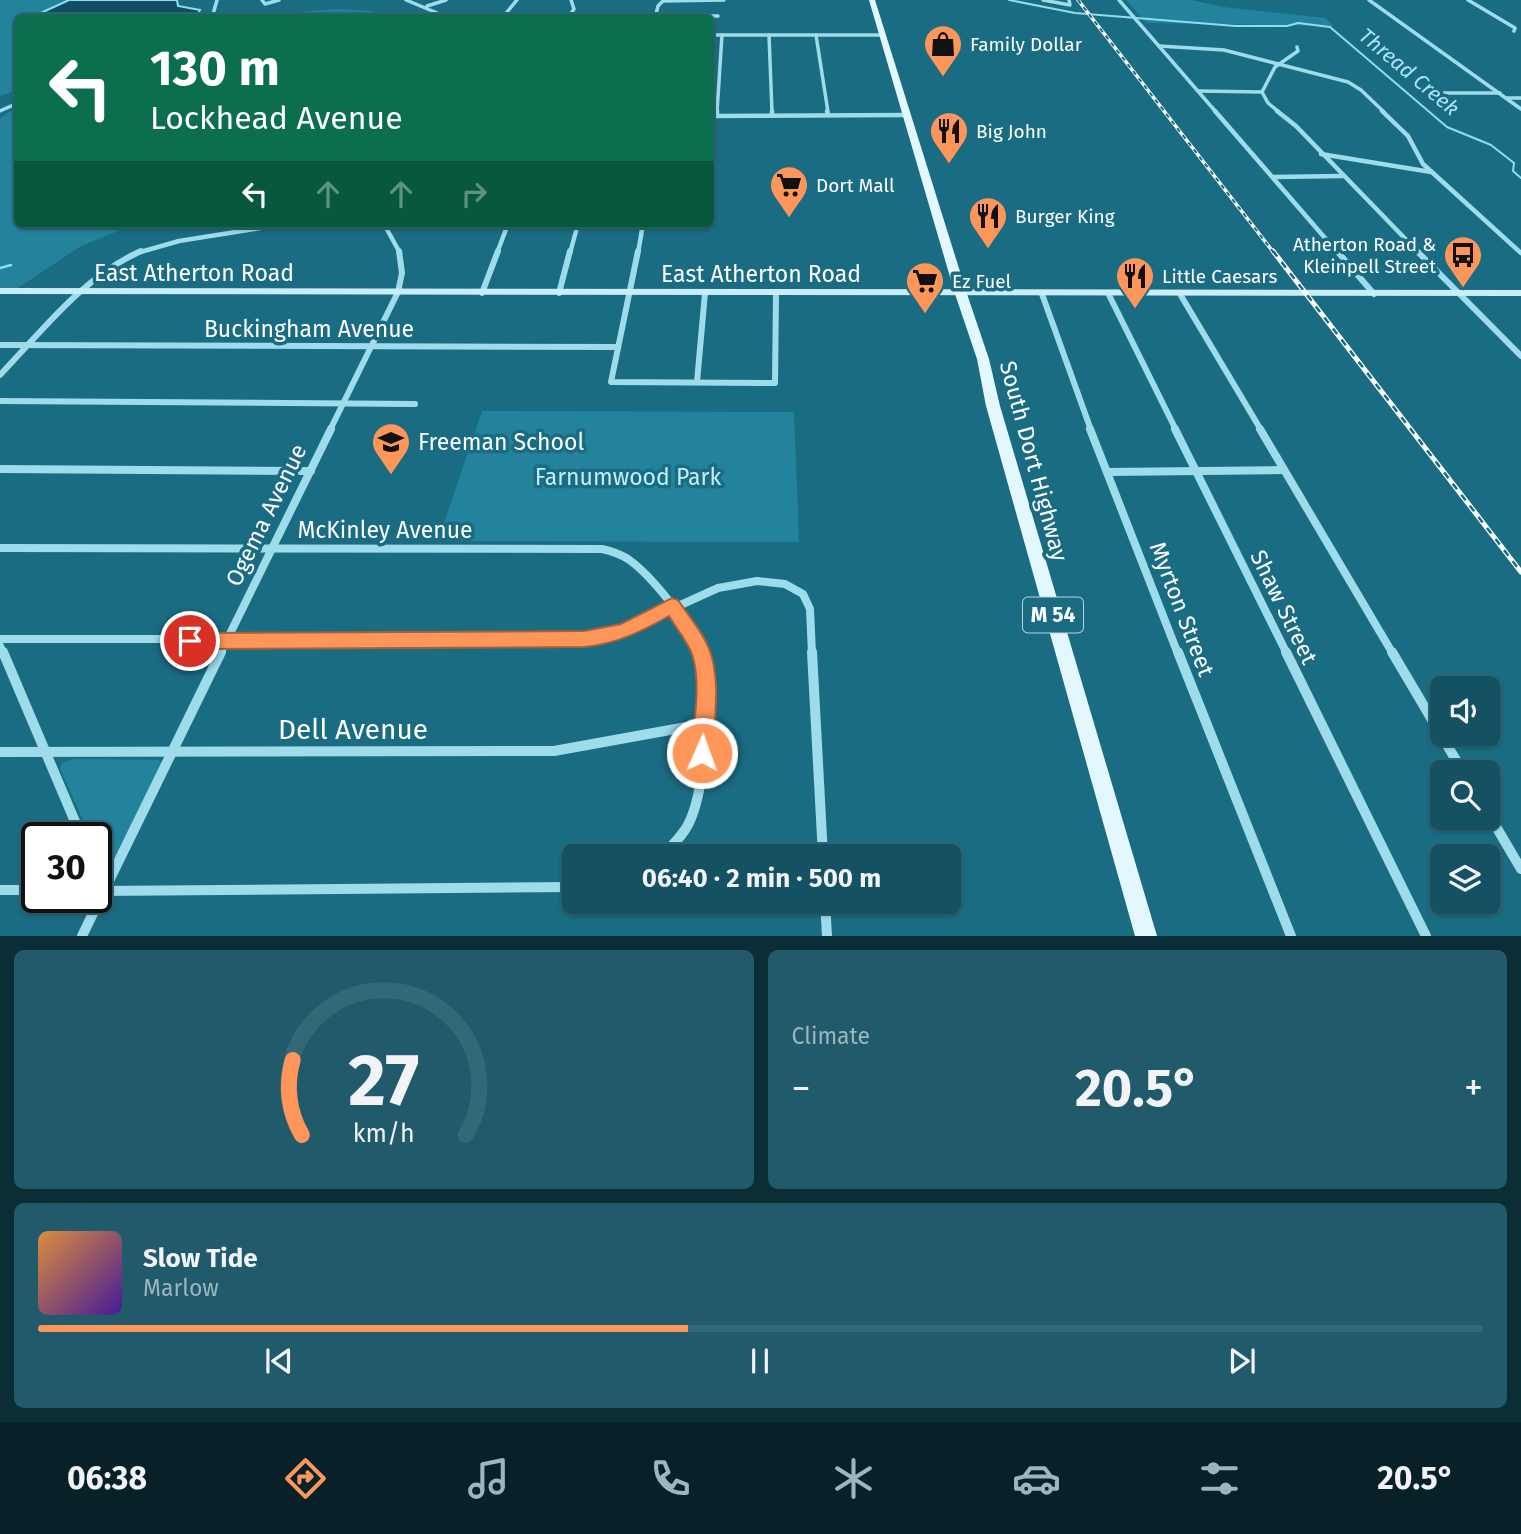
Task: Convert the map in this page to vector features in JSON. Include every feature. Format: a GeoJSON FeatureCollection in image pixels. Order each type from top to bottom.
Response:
{"type":"FeatureCollection","features":[{"type":"Feature","properties":{"kind":"main road","name":"South Dort Highway"},"geometry":{"type":"LineString","coordinates":[[872,0],[983,359],[993,406],[1146,936]]}},
{"type":"Feature","properties":{"kind":"street"},"geometry":{"type":"LineString","coordinates":[[262,0],[265,4],[279,0]]}},
{"type":"Feature","properties":{"kind":"street"},"geometry":{"type":"LineString","coordinates":[[406,0],[441,14]]}},
{"type":"Feature","properties":{"kind":"street"},"geometry":{"type":"LineString","coordinates":[[426,6],[446,0]]}},
{"type":"Feature","properties":{"kind":"street"},"geometry":{"type":"LineString","coordinates":[[505,14],[517,0]]}},
{"type":"Feature","properties":{"kind":"street"},"geometry":{"type":"LineString","coordinates":[[664,0],[724,0]]}},
{"type":"Feature","properties":{"kind":"street"},"geometry":{"type":"LineString","coordinates":[[1045,0],[1070,2]]}},
{"type":"Feature","properties":{"kind":"street"},"geometry":{"type":"LineString","coordinates":[[1119,0],[1374,294]]}},
{"type":"Feature","properties":{"kind":"street"},"geometry":{"type":"LineString","coordinates":[[1369,0],[1521,109]]}},
{"type":"Feature","properties":{"kind":"street"},"geometry":{"type":"LineString","coordinates":[[1468,0],[1515,28],[1514,31]]}},
{"type":"Feature","properties":{"kind":"street"},"geometry":{"type":"LineString","coordinates":[[714,16],[718,16]]}},
{"type":"Feature","properties":{"kind":"street"},"geometry":{"type":"LineString","coordinates":[[714,35],[883,35]]}},
{"type":"Feature","properties":{"kind":"street"},"geometry":{"type":"LineString","coordinates":[[722,35],[714,116],[906,115]]}},
{"type":"Feature","properties":{"kind":"street"},"geometry":{"type":"LineString","coordinates":[[769,35],[772,116]]}},
{"type":"Feature","properties":{"kind":"street"},"geometry":{"type":"LineString","coordinates":[[816,35],[828,115]]}},
{"type":"Feature","properties":{"kind":"street"},"geometry":{"type":"LineString","coordinates":[[1159,47],[1213,48],[1342,80],[1361,90],[1408,136],[1423,164],[1521,253]]}},
{"type":"Feature","properties":{"kind":"street"},"geometry":{"type":"LineString","coordinates":[[1262,92],[1274,65],[1298,51],[1297,47]]}},
{"type":"Feature","properties":{"kind":"street"},"geometry":{"type":"LineString","coordinates":[[1198,91],[1262,92]]}},
{"type":"Feature","properties":{"kind":"street"},"geometry":{"type":"LineString","coordinates":[[1262,92],[1268,103],[1296,126],[1521,356]]}},
{"type":"Feature","properties":{"kind":"street"},"geometry":{"type":"LineString","coordinates":[[1432,93],[1500,93]]}},
{"type":"Feature","properties":{"kind":"street"},"geometry":{"type":"LineString","coordinates":[[1506,98],[1521,98]]}},
{"type":"Feature","properties":{"kind":"street"},"geometry":{"type":"LineString","coordinates":[[1321,154],[1345,155],[1406,171],[1431,172]]}},
{"type":"Feature","properties":{"kind":"street"},"geometry":{"type":"LineString","coordinates":[[1273,177],[1343,176]]}},
{"type":"Feature","properties":{"kind":"street"},"geometry":{"type":"LineString","coordinates":[[0,375],[110,265],[145,249],[263,228]]}},
{"type":"Feature","properties":{"kind":"street","name":"Ogema Avenue"},"geometry":{"type":"LineString","coordinates":[[112,870],[173,753],[398,292],[404,273],[403,261],[400,249],[387,228]]}},
{"type":"Feature","properties":{"kind":"street"},"geometry":{"type":"LineString","coordinates":[[482,293],[506,228]]}},
{"type":"Feature","properties":{"kind":"street"},"geometry":{"type":"LineString","coordinates":[[559,293],[577,228]]}},
{"type":"Feature","properties":{"kind":"street"},"geometry":{"type":"LineString","coordinates":[[642,228],[611,382],[775,383],[776,294]]}},
{"type":"Feature","properties":{"kind":"street","name":"East Atherton Road"},"geometry":{"type":"LineString","coordinates":[[0,292],[1109,295],[1521,293]]}},
{"type":"Feature","properties":{"kind":"street"},"geometry":{"type":"LineString","coordinates":[[697,382],[705,293]]}},
{"type":"Feature","properties":{"kind":"street","name":"Myrton Street"},"geometry":{"type":"LineString","coordinates":[[1042,294],[1108,471],[1291,936]]}},
{"type":"Feature","properties":{"kind":"street"},"geometry":{"type":"LineString","coordinates":[[1180,294],[1456,760]]}},
{"type":"Feature","properties":{"kind":"street","name":"Shaw Street"},"geometry":{"type":"LineString","coordinates":[[1109,295],[1426,936]]}},
{"type":"Feature","properties":{"kind":"street","name":"Buckingham Avenue"},"geometry":{"type":"LineString","coordinates":[[0,345],[618,348]]}},
{"type":"Feature","properties":{"kind":"street"},"geometry":{"type":"LineString","coordinates":[[0,401],[415,404]]}},
{"type":"Feature","properties":{"kind":"street"},"geometry":{"type":"LineString","coordinates":[[0,469],[311,471]]}},
{"type":"Feature","properties":{"kind":"street"},"geometry":{"type":"LineString","coordinates":[[1108,471],[1283,470]]}},
{"type":"Feature","properties":{"kind":"street","name":"McKinley Avenue"},"geometry":{"type":"LineString","coordinates":[[0,548],[603,550],[620,553],[632,561],[672,606]]}},
{"type":"Feature","properties":{"kind":"street"},"geometry":{"type":"LineString","coordinates":[[0,639],[584,639],[626,631],[715,587],[770,582],[798,589],[808,600],[810,609],[822,844]]}},
{"type":"Feature","properties":{"kind":"street"},"geometry":{"type":"LineString","coordinates":[[672,606],[699,648],[706,677],[700,791],[689,823],[674,844]]}},
{"type":"Feature","properties":{"kind":"street"},"geometry":{"type":"LineString","coordinates":[[0,646],[75,822]]}},
{"type":"Feature","properties":{"kind":"street","name":"Dell Avenue"},"geometry":{"type":"LineString","coordinates":[[0,752],[584,750],[671,726],[703,724]]}},
{"type":"Feature","properties":{"kind":"street"},"geometry":{"type":"LineString","coordinates":[[1498,830],[1521,869]]}},
{"type":"Feature","properties":{"kind":"street"},"geometry":{"type":"LineString","coordinates":[[112,891],[562,887]]}},
{"type":"Feature","properties":{"kind":"street"},"geometry":{"type":"LineString","coordinates":[[0,890],[21,890]]}},
{"type":"Feature","properties":{"kind":"street","name":"Ogema Avenue"},"geometry":{"type":"LineString","coordinates":[[82,936],[92,913]]}},
{"type":"Feature","properties":{"kind":"street"},"geometry":{"type":"LineString","coordinates":[[826,914],[827,936]]}},
{"type":"Feature","properties":{"kind":"green space"},"geometry":{"type":"Polygon","coordinates":[[[0,0],[177,0],[178,6],[200,10],[198,14],[14,14],[14,91],[0,96],[0,0]]]}},
{"type":"Feature","properties":{"kind":"green space"},"geometry":{"type":"Polygon","coordinates":[[[1126,0],[1191,0],[1223,7],[1325,18],[1334,26],[1147,23],[1126,0]]]}},
{"type":"Feature","properties":{"kind":"green space"},"geometry":{"type":"Polygon","coordinates":[[[338,9],[383,14],[271,14],[338,9]]]}},
{"type":"Feature","properties":{"kind":"green space"},"geometry":{"type":"Polygon","coordinates":[[[14,109],[14,228],[130,228],[81,246],[18,288],[0,288],[0,118],[14,109]]]}},
{"type":"Feature","properties":{"kind":"green space","name":"Farnumwood Park"},"geometry":{"type":"Polygon","coordinates":[[[482,411],[794,412],[799,542],[438,541],[482,411]]]}},
{"type":"Feature","properties":{"kind":"green space"},"geometry":{"type":"Polygon","coordinates":[[[72,759],[159,760],[162,764],[112,862],[112,822],[84,822],[60,769],[62,763],[72,759]]]}},
{"type":"Feature","properties":{"kind":"shaded area"},"geometry":{"type":"Polygon","coordinates":[[[69,0],[177,0],[178,6],[200,10],[198,14],[39,14],[69,0]]]}},
{"type":"Feature","properties":{"kind":"waterway","name":"Thread Creek"},"geometry":{"type":"LineString","coordinates":[[1009,0],[1075,13],[1235,26],[1287,26],[1298,23],[1330,27],[1447,127],[1491,145],[1514,163],[1513,171],[1521,178]]}},
{"type":"Feature","properties":{"kind":"waterway"},"geometry":{"type":"LineString","coordinates":[[0,268],[11,265]]}},
{"type":"Feature","properties":{"kind":"railway"},"geometry":{"type":"LineString","coordinates":[[1078,0],[1274,253]]}},
{"type":"Feature","properties":{"kind":"railway"},"geometry":{"type":"LineString","coordinates":[[1273,251],[1521,572]]}},
{"type":"Feature","properties":{"kind":"place","name":"Family Dollar"},"geometry":{"type":"Point","coordinates":[943,78]}},
{"type":"Feature","properties":{"kind":"place","name":"Big John"},"geometry":{"type":"Point","coordinates":[949,165]}},
{"type":"Feature","properties":{"kind":"place","name":"Dort Mall"},"geometry":{"type":"Point","coordinates":[789,219]}},
{"type":"Feature","properties":{"kind":"place","name":"Burger King"},"geometry":{"type":"Point","coordinates":[988,250]}},
{"type":"Feature","properties":{"kind":"place","name":"Atherton Road & Kleinpell Street"},"geometry":{"type":"Point","coordinates":[1463,289]}},
{"type":"Feature","properties":{"kind":"place","name":"Little Caesars"},"geometry":{"type":"Point","coordinates":[1135,310]}},
{"type":"Feature","properties":{"kind":"place","name":"Ez Fuel"},"geometry":{"type":"Point","coordinates":[925,315]}},
{"type":"Feature","properties":{"kind":"place","name":"Freeman School"},"geometry":{"type":"Point","coordinates":[391,476]}},
{"type":"Feature","properties":{"kind":"route"},"geometry":{"type":"LineString","coordinates":[[190,641],[584,639],[626,631],[672,606],[699,648],[703,660],[706,677],[702,753]]}}]}
